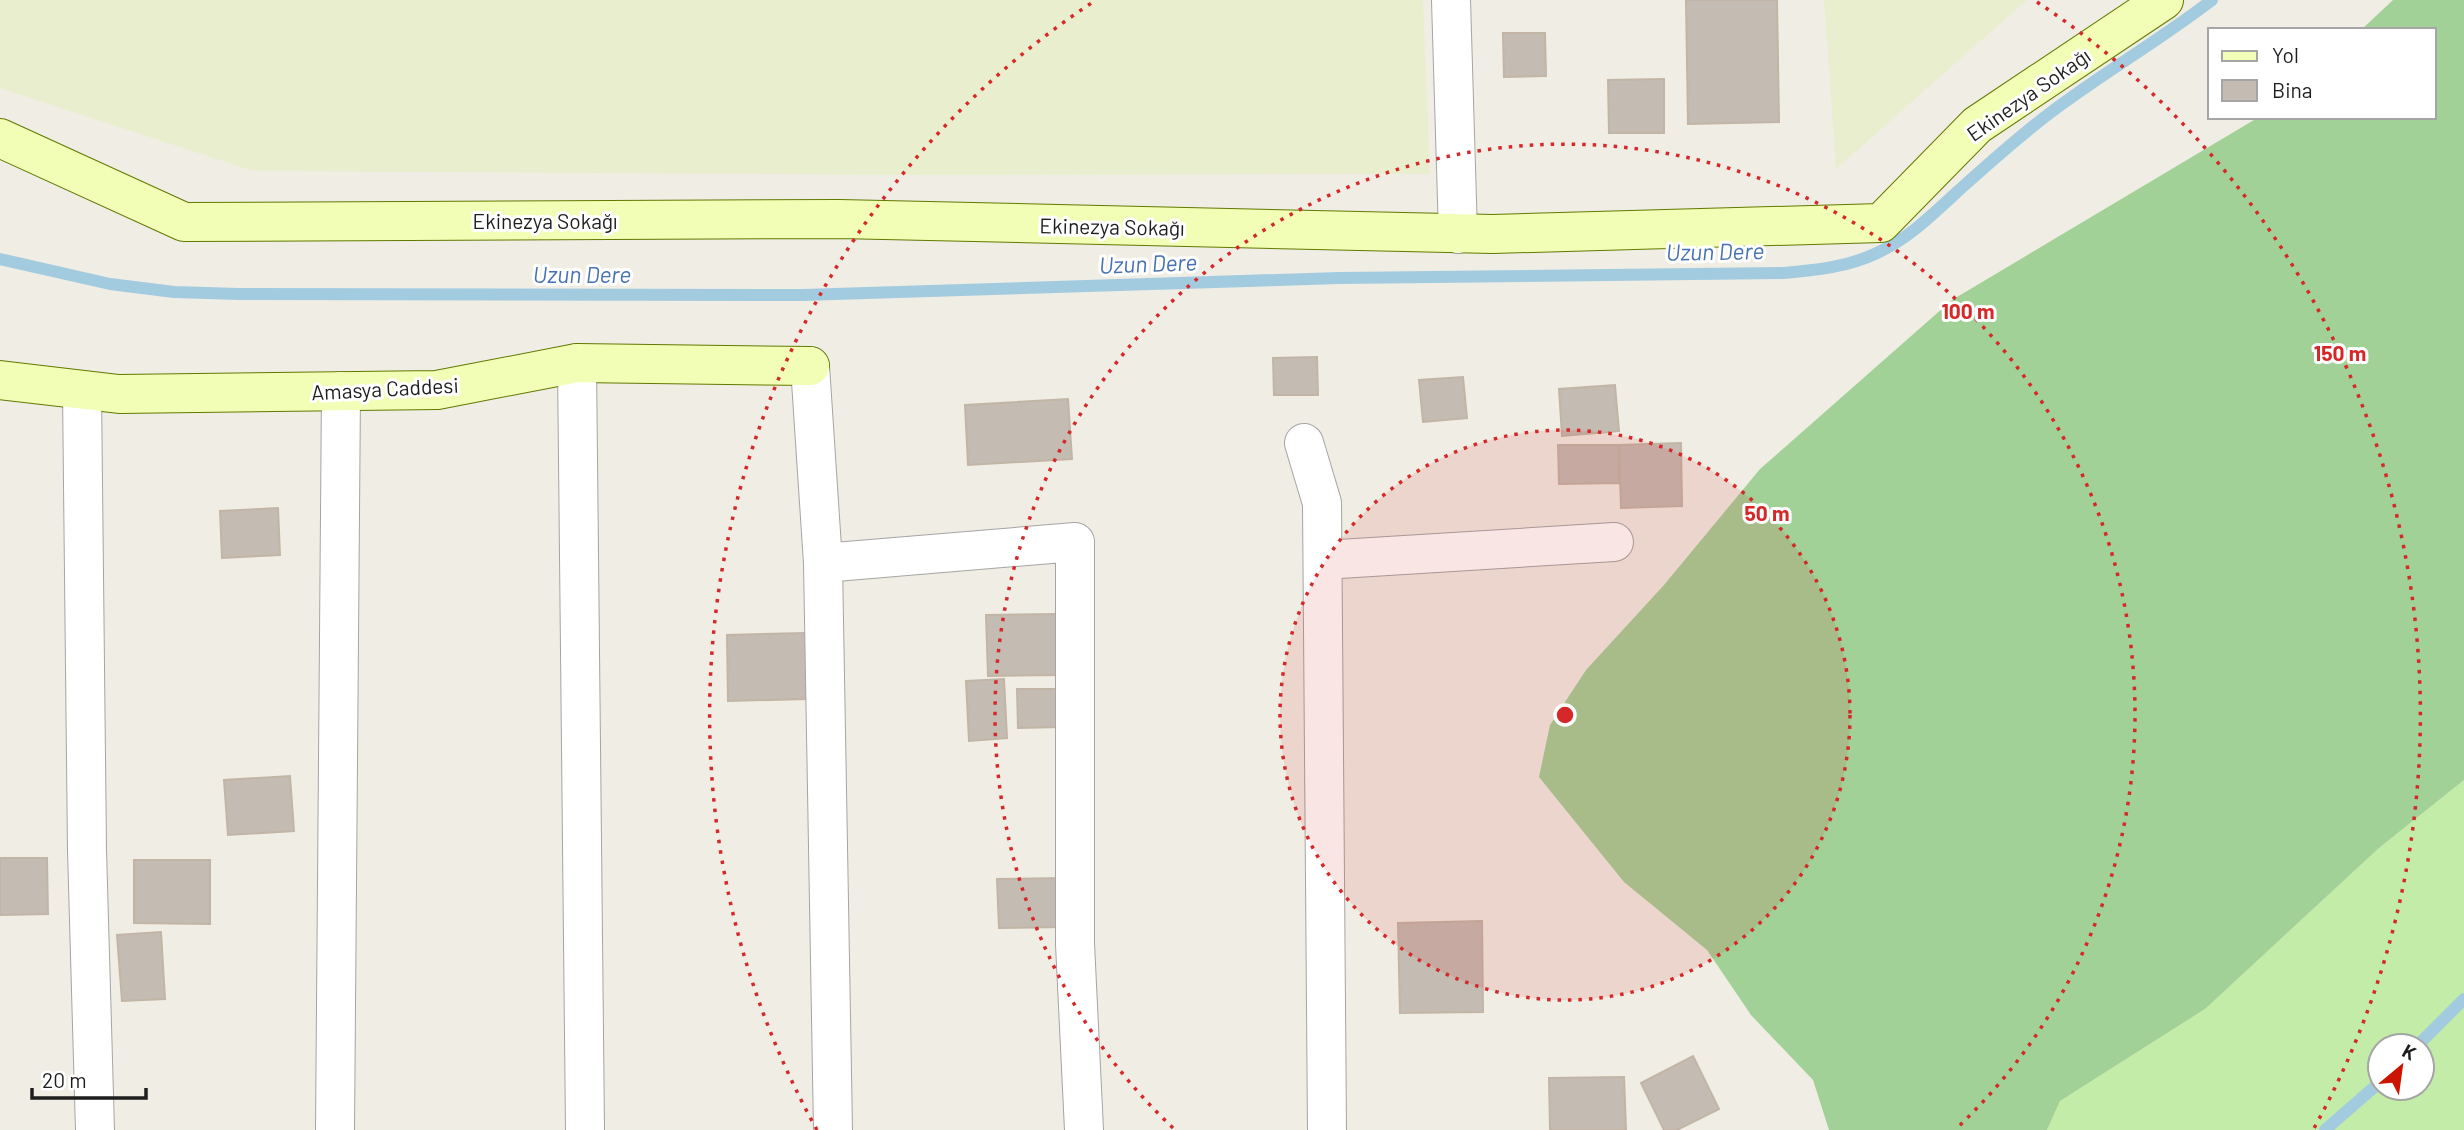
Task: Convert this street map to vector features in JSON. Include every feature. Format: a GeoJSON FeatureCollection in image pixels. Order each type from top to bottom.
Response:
{"type":"FeatureCollection","features":[{"type":"Feature","properties":{"kind":"main road","name":"Ekinezya Sokağı"},"geometry":{"type":"LineString","coordinates":[[0,138],[184,222],[839,219],[1458,234],[1881,223],[1977,125],[2164,0]]}},
{"type":"Feature","properties":{"kind":"main road","name":"Amasya Caddesi"},"geometry":{"type":"LineString","coordinates":[[0,380],[119,394],[437,390],[577,363],[810,366]]}},
{"type":"Feature","properties":{"kind":"street"},"geometry":{"type":"LineString","coordinates":[[1451,0],[1458,234]]}},
{"type":"Feature","properties":{"kind":"street"},"geometry":{"type":"LineString","coordinates":[[577,363],[585,1130]]}},
{"type":"Feature","properties":{"kind":"street"},"geometry":{"type":"LineString","coordinates":[[810,366],[823,563],[833,1130]]}},
{"type":"Feature","properties":{"kind":"street"},"geometry":{"type":"LineString","coordinates":[[82,391],[87,850],[95,1130]]}},
{"type":"Feature","properties":{"kind":"street"},"geometry":{"type":"LineString","coordinates":[[335,1130],[341,391]]}},
{"type":"Feature","properties":{"kind":"street"},"geometry":{"type":"LineString","coordinates":[[1304,443],[1322,503],[1327,1130]]}},
{"type":"Feature","properties":{"kind":"street"},"geometry":{"type":"LineString","coordinates":[[823,563],[1075,542],[1075,944],[1084,1130]]}},
{"type":"Feature","properties":{"kind":"street"},"geometry":{"type":"LineString","coordinates":[[1323,560],[1614,542]]}},
{"type":"Feature","properties":{"kind":"green space"},"geometry":{"type":"Polygon","coordinates":[[[0,0],[1423,0],[1430,174],[911,175],[253,171],[0,88],[0,0]]]}},
{"type":"Feature","properties":{"kind":"green space"},"geometry":{"type":"Polygon","coordinates":[[[1824,0],[2027,0],[1836,169],[1824,0]]]}},
{"type":"Feature","properties":{"kind":"green space"},"geometry":{"type":"Polygon","coordinates":[[[2393,0],[2464,0],[2464,780],[2379,848],[2205,1009],[2060,1101],[2047,1130],[1829,1130],[1813,1080],[1751,1015],[1707,950],[1624,882],[1539,777],[1550,725],[1586,670],[1664,585],[1760,469],[1952,300],[2256,119],[2436,119],[2436,28],[2363,28],[2393,0]]]}},
{"type":"Feature","properties":{"kind":"green space"},"geometry":{"type":"Polygon","coordinates":[[[2464,780],[2464,1130],[2047,1130],[2060,1101],[2205,1009],[2379,848],[2464,780]]]}},
{"type":"Feature","properties":{"kind":"building"},"geometry":{"type":"Polygon","coordinates":[[[1686,0],[1777,0],[1779,122],[1688,124],[1686,0]]]}},
{"type":"Feature","properties":{"kind":"building"},"geometry":{"type":"Polygon","coordinates":[[[1503,33],[1545,33],[1546,76],[1504,77],[1503,33]]]}},
{"type":"Feature","properties":{"kind":"building"},"geometry":{"type":"Polygon","coordinates":[[[1664,79],[1664,133],[1609,133],[1608,80],[1664,79]]]}},
{"type":"Feature","properties":{"kind":"building"},"geometry":{"type":"Polygon","coordinates":[[[1317,357],[1318,395],[1274,395],[1273,358],[1317,357]]]}},
{"type":"Feature","properties":{"kind":"building"},"geometry":{"type":"Polygon","coordinates":[[[1463,377],[1467,418],[1423,422],[1419,380],[1463,377]]]}},
{"type":"Feature","properties":{"kind":"building"},"geometry":{"type":"Polygon","coordinates":[[[1615,385],[1619,431],[1562,436],[1559,389],[1615,385]]]}},
{"type":"Feature","properties":{"kind":"building"},"geometry":{"type":"Polygon","coordinates":[[[1068,399],[1072,459],[968,465],[965,405],[1068,399]]]}},
{"type":"Feature","properties":{"kind":"building"},"geometry":{"type":"Polygon","coordinates":[[[1681,443],[1682,506],[1621,508],[1619,445],[1681,443]]]}},
{"type":"Feature","properties":{"kind":"building"},"geometry":{"type":"Polygon","coordinates":[[[1558,445],[1619,445],[1619,483],[1559,484],[1558,445]]]}},
{"type":"Feature","properties":{"kind":"building"},"geometry":{"type":"Polygon","coordinates":[[[278,508],[280,555],[222,558],[220,511],[278,508]]]}},
{"type":"Feature","properties":{"kind":"building"},"geometry":{"type":"Polygon","coordinates":[[[1059,614],[1060,675],[988,676],[986,615],[1059,614]]]}},
{"type":"Feature","properties":{"kind":"building"},"geometry":{"type":"Polygon","coordinates":[[[806,633],[807,699],[728,701],[727,635],[806,633]]]}},
{"type":"Feature","properties":{"kind":"building"},"geometry":{"type":"Polygon","coordinates":[[[1004,679],[1007,738],[969,741],[966,681],[1004,679]]]}},
{"type":"Feature","properties":{"kind":"building"},"geometry":{"type":"Polygon","coordinates":[[[1017,689],[1061,689],[1062,727],[1018,728],[1017,689]]]}},
{"type":"Feature","properties":{"kind":"building"},"geometry":{"type":"Polygon","coordinates":[[[290,776],[294,831],[228,835],[224,780],[290,776]]]}},
{"type":"Feature","properties":{"kind":"building"},"geometry":{"type":"Polygon","coordinates":[[[0,858],[47,858],[48,914],[0,915],[0,858]]]}},
{"type":"Feature","properties":{"kind":"building"},"geometry":{"type":"Polygon","coordinates":[[[134,860],[210,860],[210,924],[134,923],[134,860]]]}},
{"type":"Feature","properties":{"kind":"building"},"geometry":{"type":"Polygon","coordinates":[[[1065,878],[1066,927],[999,928],[997,879],[1065,878]]]}},
{"type":"Feature","properties":{"kind":"building"},"geometry":{"type":"Polygon","coordinates":[[[1482,921],[1483,1012],[1400,1013],[1398,923],[1482,921]]]}},
{"type":"Feature","properties":{"kind":"building"},"geometry":{"type":"Polygon","coordinates":[[[161,932],[165,999],[122,1001],[117,935],[161,932]]]}},
{"type":"Feature","properties":{"kind":"building"},"geometry":{"type":"Polygon","coordinates":[[[1693,1056],[1719,1109],[1677,1130],[1664,1130],[1641,1083],[1693,1056]]]}},
{"type":"Feature","properties":{"kind":"building"},"geometry":{"type":"Polygon","coordinates":[[[1624,1077],[1626,1130],[1550,1130],[1549,1078],[1624,1077]]]}},
{"type":"Feature","properties":{"kind":"waterway","name":"Uzun Dere"},"geometry":{"type":"LineString","coordinates":[[0,259],[110,284],[174,292],[239,294],[803,295],[1339,278],[1808,271],[1855,262],[1877,253],[1910,233],[2038,122],[2212,0]]}},
{"type":"Feature","properties":{"kind":"waterway"},"geometry":{"type":"LineString","coordinates":[[2431,1032],[2464,999]]}},
{"type":"Feature","properties":{"kind":"waterway"},"geometry":{"type":"LineString","coordinates":[[2325,1130],[2366,1094]]}}]}
